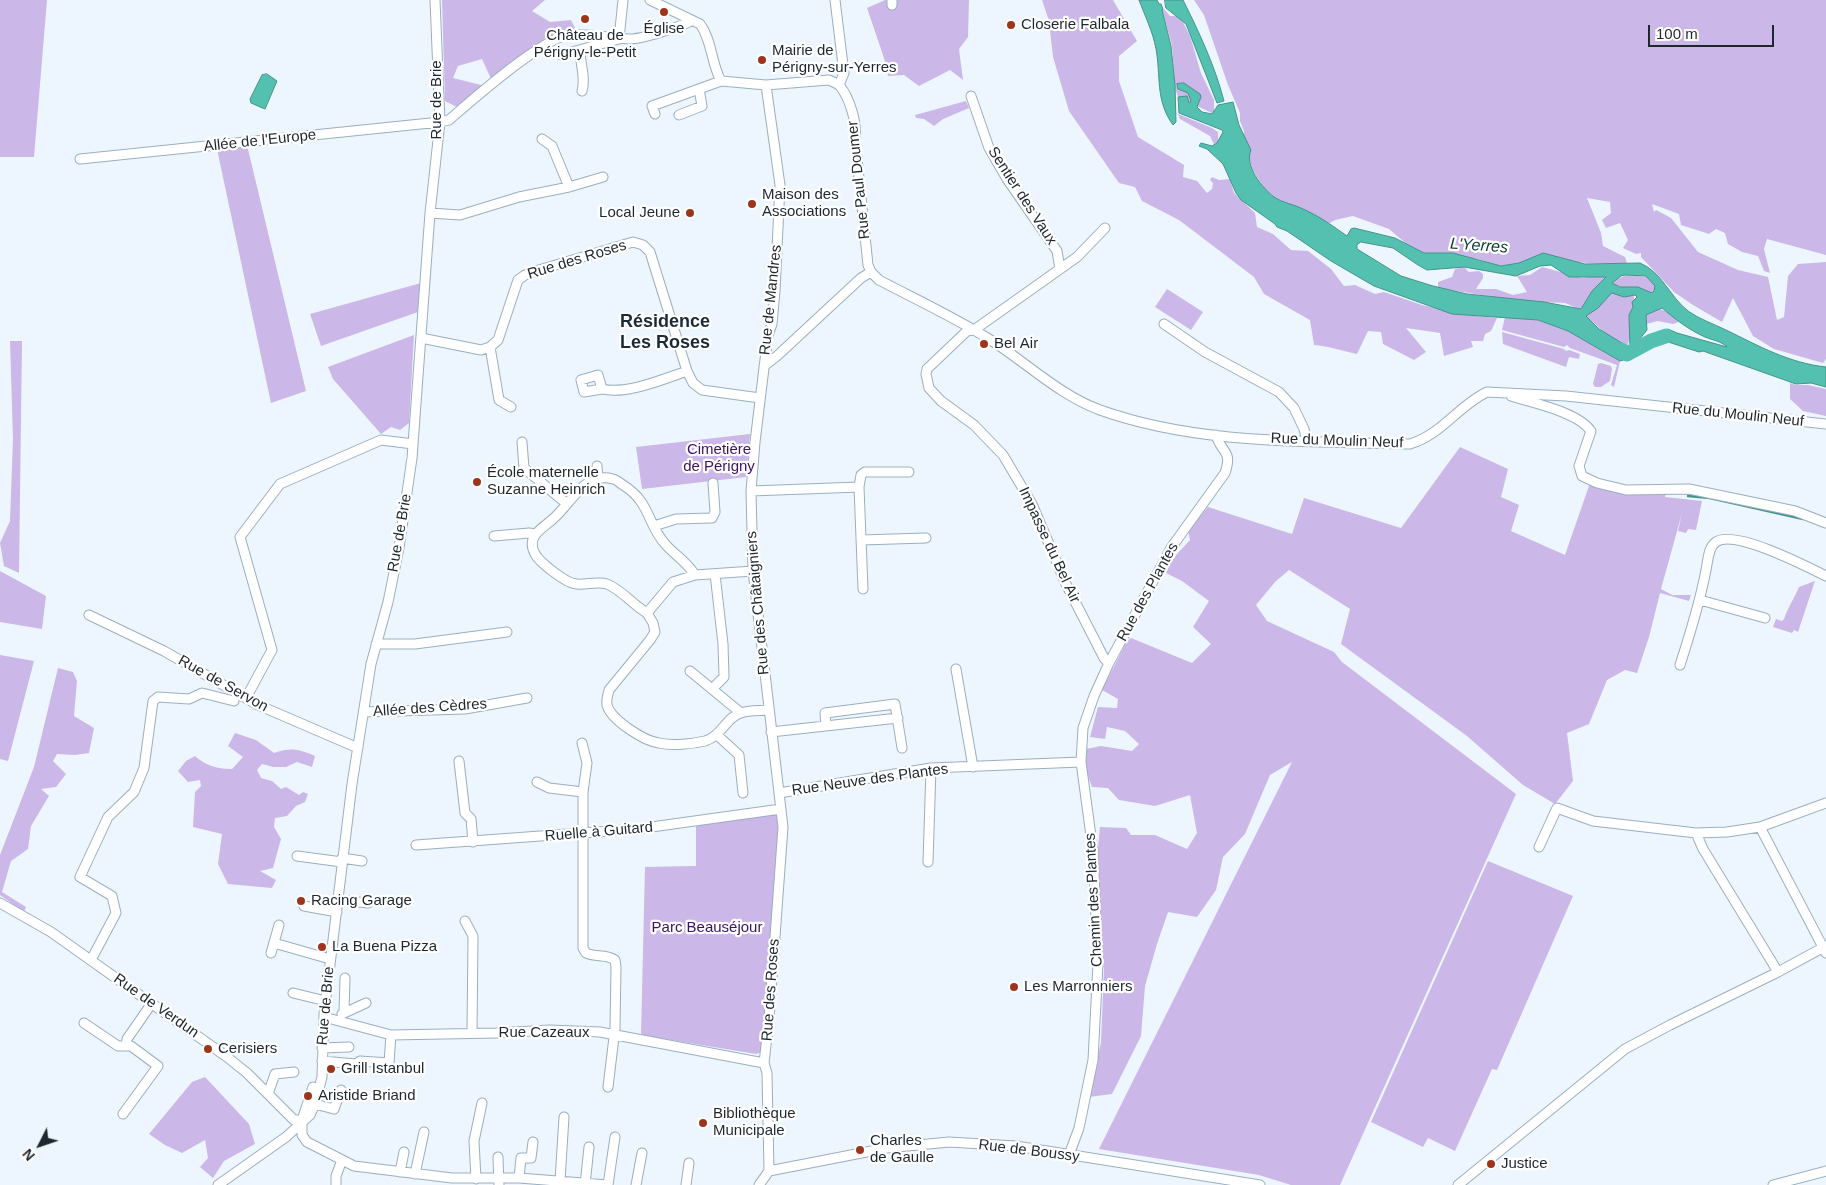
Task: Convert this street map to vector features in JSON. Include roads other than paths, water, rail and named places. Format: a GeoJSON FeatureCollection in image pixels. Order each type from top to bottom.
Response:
{"type":"FeatureCollection","features":[{"type":"Feature","properties":{"kind":"street","name":"Rue de Brie"},"geometry":{"type":"LineString","coordinates":[[302,1120],[310,1115],[322,1077],[324,1017],[352,784],[376,644],[388,602],[408,494],[430,214],[440,122],[434,0]]}},
{"type":"Feature","properties":{"kind":"street"},"geometry":{"type":"LineString","coordinates":[[620,37],[624,0]]}},
{"type":"Feature","properties":{"kind":"street"},"geometry":{"type":"LineString","coordinates":[[650,0],[700,24],[704,30],[716,72],[721,81]]}},
{"type":"Feature","properties":{"kind":"street"},"geometry":{"type":"LineString","coordinates":[[655,114],[652,106],[721,81],[766,86],[830,80],[839,85],[844,73],[835,0]]}},
{"type":"Feature","properties":{"kind":"street"},"geometry":{"type":"LineString","coordinates":[[440,122],[449,120],[494,82],[550,41],[568,35],[631,39],[681,26],[691,20]]}},
{"type":"Feature","properties":{"kind":"street"},"geometry":{"type":"LineString","coordinates":[[561,55],[619,39],[620,37]]}},
{"type":"Feature","properties":{"kind":"street"},"geometry":{"type":"LineString","coordinates":[[580,50],[584,84],[582,91]]}},
{"type":"Feature","properties":{"kind":"street","name":"Rue Paul Doumer"},"geometry":{"type":"LineString","coordinates":[[839,85],[849,103],[856,130],[855,138],[868,265],[871,272]]}},
{"type":"Feature","properties":{"kind":"street","name":"Rue de Mandres"},"geometry":{"type":"LineString","coordinates":[[764,366],[768,335],[772,324],[775,291],[780,185],[766,86]]}},
{"type":"Feature","properties":{"kind":"street"},"geometry":{"type":"LineString","coordinates":[[679,115],[702,106],[699,89]]}},
{"type":"Feature","properties":{"kind":"street","name":"Sentier des Vaux"},"geometry":{"type":"LineString","coordinates":[[971,96],[989,148],[1007,178],[1057,251],[1060,269]]}},
{"type":"Feature","properties":{"kind":"street","name":"Allée de l'Europe"},"geometry":{"type":"LineString","coordinates":[[80,159],[440,122]]}},
{"type":"Feature","properties":{"kind":"street"},"geometry":{"type":"LineString","coordinates":[[542,139],[552,146],[569,187]]}},
{"type":"Feature","properties":{"kind":"street"},"geometry":{"type":"LineString","coordinates":[[430,214],[460,215],[519,197],[569,187],[603,177]]}},
{"type":"Feature","properties":{"kind":"street"},"geometry":{"type":"LineString","coordinates":[[974,330],[1077,257],[1105,228]]}},
{"type":"Feature","properties":{"kind":"street","name":"Rue des Roses"},"geometry":{"type":"LineString","coordinates":[[490,347],[498,340],[518,280],[525,275],[539,270],[633,242],[644,245],[650,252],[687,371],[693,383],[702,390],[760,398]]}},
{"type":"Feature","properties":{"kind":"street"},"geometry":{"type":"LineString","coordinates":[[764,366],[861,278],[871,272]]}},
{"type":"Feature","properties":{"kind":"street","name":"Rue du Moulin Neuf"},"geometry":{"type":"LineString","coordinates":[[871,272],[879,280],[974,330],[1073,398],[1099,410],[1172,430],[1307,441],[1410,444],[1433,434],[1476,397],[1487,392],[1496,391],[1566,396],[1826,424]]}},
{"type":"Feature","properties":{"kind":"street"},"geometry":{"type":"LineString","coordinates":[[1164,324],[1205,352],[1279,392],[1294,408],[1304,429],[1307,441]]}},
{"type":"Feature","properties":{"kind":"street","name":"Impasse du Bel Air"},"geometry":{"type":"LineString","coordinates":[[974,330],[967,331],[927,369],[926,374],[929,388],[941,401],[974,425],[1003,455],[1032,504],[1066,584],[1104,658],[1110,663]]}},
{"type":"Feature","properties":{"kind":"street"},"geometry":{"type":"LineString","coordinates":[[421,338],[481,350],[490,347],[499,400],[511,407]]}},
{"type":"Feature","properties":{"kind":"street","name":"Rue des Châtaigniers"},"geometry":{"type":"LineString","coordinates":[[764,366],[752,491],[753,571],[781,809]]}},
{"type":"Feature","properties":{"kind":"street"},"geometry":{"type":"LineString","coordinates":[[602,389],[632,388],[687,371]]}},
{"type":"Feature","properties":{"kind":"street"},"geometry":{"type":"LineString","coordinates":[[1496,391],[1568,414],[1587,425],[1591,432],[1579,466],[1582,476],[1597,483],[1626,490],[1689,489],[1795,512],[1826,523]]}},
{"type":"Feature","properties":{"kind":"street","name":"Rue des Plantes"},"geometry":{"type":"LineString","coordinates":[[1081,762],[1083,728],[1094,696],[1110,663],[1171,548],[1225,473],[1229,462],[1216,435]]}},
{"type":"Feature","properties":{"kind":"street"},"geometry":{"type":"LineString","coordinates":[[246,698],[272,650],[240,537],[280,484],[381,440],[413,444]]}},
{"type":"Feature","properties":{"kind":"street"},"geometry":{"type":"LineString","coordinates":[[522,442],[524,468],[567,504]]}},
{"type":"Feature","properties":{"kind":"street"},"geometry":{"type":"LineString","coordinates":[[597,466],[598,478]]}},
{"type":"Feature","properties":{"kind":"street"},"geometry":{"type":"LineString","coordinates":[[863,589],[859,487],[861,475],[866,472],[909,472]]}},
{"type":"Feature","properties":{"kind":"street"},"geometry":{"type":"LineString","coordinates":[[695,575],[689,564],[666,545],[654,526],[645,505],[632,490],[614,479],[598,478],[584,485],[554,518],[538,529],[533,547],[536,555],[564,581],[577,584],[607,584],[647,613],[653,623],[655,632],[650,640],[609,690],[606,698],[607,706],[611,713],[639,736],[659,744],[702,742],[717,735],[730,720],[741,713],[768,710]]}},
{"type":"Feature","properties":{"kind":"street"},"geometry":{"type":"LineString","coordinates":[[654,526],[676,519],[712,518],[715,512],[713,483]]}},
{"type":"Feature","properties":{"kind":"street"},"geometry":{"type":"LineString","coordinates":[[752,491],[859,487]]}},
{"type":"Feature","properties":{"kind":"street"},"geometry":{"type":"LineString","coordinates":[[494,536],[529,532],[536,534]]}},
{"type":"Feature","properties":{"kind":"street"},"geometry":{"type":"LineString","coordinates":[[861,540],[926,538]]}},
{"type":"Feature","properties":{"kind":"street"},"geometry":{"type":"LineString","coordinates":[[1680,665],[1700,600],[1710,549],[1716,542],[1726,538],[1769,549],[1826,576]]}},
{"type":"Feature","properties":{"kind":"street"},"geometry":{"type":"LineString","coordinates":[[647,613],[673,582],[695,575],[753,571]]}},
{"type":"Feature","properties":{"kind":"street"},"geometry":{"type":"LineString","coordinates":[[712,689],[724,677],[723,644],[715,574]]}},
{"type":"Feature","properties":{"kind":"street"},"geometry":{"type":"LineString","coordinates":[[1700,600],[1765,618]]}},
{"type":"Feature","properties":{"kind":"street","name":"Rue de Servon"},"geometry":{"type":"LineString","coordinates":[[89,615],[164,651],[258,705],[358,748]]}},
{"type":"Feature","properties":{"kind":"street"},"geometry":{"type":"LineString","coordinates":[[376,644],[415,644],[507,632]]}},
{"type":"Feature","properties":{"kind":"street"},"geometry":{"type":"LineString","coordinates":[[956,669],[974,767]]}},
{"type":"Feature","properties":{"kind":"street"},"geometry":{"type":"LineString","coordinates":[[690,671],[741,713]]}},
{"type":"Feature","properties":{"kind":"street"},"geometry":{"type":"LineString","coordinates":[[91,960],[116,913],[112,896],[80,877],[108,817],[134,792],[144,768],[153,701],[158,697],[189,699],[202,693],[234,701]]}},
{"type":"Feature","properties":{"kind":"street","name":"Allée des Cèdres"},"geometry":{"type":"LineString","coordinates":[[364,712],[465,709],[527,698]]}},
{"type":"Feature","properties":{"kind":"street"},"geometry":{"type":"LineString","coordinates":[[826,726],[824,713],[895,704],[902,748]]}},
{"type":"Feature","properties":{"kind":"street"},"geometry":{"type":"LineString","coordinates":[[771,732],[898,718]]}},
{"type":"Feature","properties":{"kind":"street"},"geometry":{"type":"LineString","coordinates":[[717,735],[739,755],[743,793]]}},
{"type":"Feature","properties":{"kind":"street"},"geometry":{"type":"LineString","coordinates":[[582,743],[587,763],[583,792],[583,948],[586,953],[591,955],[608,955],[615,960],[616,967],[614,1035],[608,1087]]}},
{"type":"Feature","properties":{"kind":"street"},"geometry":{"type":"LineString","coordinates":[[459,761],[465,813],[471,819],[473,842]]}},
{"type":"Feature","properties":{"kind":"street","name":"Rue Neuve des Plantes"},"geometry":{"type":"LineString","coordinates":[[779,793],[931,768],[1081,762]]}},
{"type":"Feature","properties":{"kind":"street","name":"Chemin des Plantes"},"geometry":{"type":"LineString","coordinates":[[1069,1156],[1079,1128],[1093,1060],[1098,964],[1093,852],[1081,762]]}},
{"type":"Feature","properties":{"kind":"street"},"geometry":{"type":"LineString","coordinates":[[928,862],[931,768]]}},
{"type":"Feature","properties":{"kind":"street"},"geometry":{"type":"LineString","coordinates":[[537,782],[549,788],[583,792]]}},
{"type":"Feature","properties":{"kind":"street"},"geometry":{"type":"LineString","coordinates":[[1539,847],[1557,808],[1593,821],[1696,833],[1727,832],[1760,827],[1826,803]]}},
{"type":"Feature","properties":{"kind":"street","name":"Rue des Roses"},"geometry":{"type":"LineString","coordinates":[[769,1171],[767,1073],[764,1063],[768,1038],[784,827],[781,809]]}},
{"type":"Feature","properties":{"kind":"street","name":"Ruelle à Guitard"},"geometry":{"type":"LineString","coordinates":[[416,846],[637,829],[781,809]]}},
{"type":"Feature","properties":{"kind":"street"},"geometry":{"type":"LineString","coordinates":[[1458,1184],[1625,1049],[1825,948],[1760,827]]}},
{"type":"Feature","properties":{"kind":"street"},"geometry":{"type":"LineString","coordinates":[[1696,833],[1703,849],[1778,972]]}},
{"type":"Feature","properties":{"kind":"street"},"geometry":{"type":"LineString","coordinates":[[296,856],[362,861]]}},
{"type":"Feature","properties":{"kind":"street"},"geometry":{"type":"LineString","coordinates":[[338,900],[368,903]]}},
{"type":"Feature","properties":{"kind":"street","name":"Rue de Verdun"},"geometry":{"type":"LineString","coordinates":[[0,903],[51,932],[152,1003],[227,1057],[294,1120],[302,1120]]}},
{"type":"Feature","properties":{"kind":"street"},"geometry":{"type":"LineString","coordinates":[[304,906],[337,912]]}},
{"type":"Feature","properties":{"kind":"street"},"geometry":{"type":"LineString","coordinates":[[465,921],[473,936],[472,1033]]}},
{"type":"Feature","properties":{"kind":"street"},"geometry":{"type":"LineString","coordinates":[[271,953],[279,926]]}},
{"type":"Feature","properties":{"kind":"street"},"geometry":{"type":"LineString","coordinates":[[274,943],[330,959]]}},
{"type":"Feature","properties":{"kind":"street"},"geometry":{"type":"LineString","coordinates":[[344,1012],[345,978]]}},
{"type":"Feature","properties":{"kind":"street"},"geometry":{"type":"LineString","coordinates":[[293,993],[326,1001]]}},
{"type":"Feature","properties":{"kind":"street"},"geometry":{"type":"LineString","coordinates":[[126,1046],[127,1039],[152,1003]]}},
{"type":"Feature","properties":{"kind":"street"},"geometry":{"type":"LineString","coordinates":[[337,1020],[344,1012],[366,1003]]}},
{"type":"Feature","properties":{"kind":"street","name":"Rue Cazeaux"},"geometry":{"type":"LineString","coordinates":[[324,1017],[391,1035],[550,1030],[583,1031],[764,1063]]}},
{"type":"Feature","properties":{"kind":"street"},"geometry":{"type":"LineString","coordinates":[[84,1022],[118,1046],[131,1046],[158,1066],[123,1114]]}},
{"type":"Feature","properties":{"kind":"street"},"geometry":{"type":"LineString","coordinates":[[322,1061],[356,1064],[360,1061],[389,1063],[391,1035]]}},
{"type":"Feature","properties":{"kind":"street"},"geometry":{"type":"LineString","coordinates":[[322,1048],[349,1047]]}},
{"type":"Feature","properties":{"kind":"street","name":"Rue de Brie"},"geometry":{"type":"LineString","coordinates":[[302,1120],[322,1061]]}},
{"type":"Feature","properties":{"kind":"street"},"geometry":{"type":"LineString","coordinates":[[268,1094],[275,1074],[294,1072]]}},
{"type":"Feature","properties":{"kind":"street"},"geometry":{"type":"LineString","coordinates":[[315,1104],[334,1109],[341,1090]]}},
{"type":"Feature","properties":{"kind":"street"},"geometry":{"type":"LineString","coordinates":[[476,1179],[474,1141],[482,1103]]}},
{"type":"Feature","properties":{"kind":"street"},"geometry":{"type":"LineString","coordinates":[[560,1181],[564,1117]]}},
{"type":"Feature","properties":{"kind":"street"},"geometry":{"type":"LineString","coordinates":[[302,1120],[302,1135],[307,1142],[354,1166],[499,1182],[519,1178],[608,1185],[615,1137]]}},
{"type":"Feature","properties":{"kind":"street"},"geometry":{"type":"LineString","coordinates":[[218,1185],[286,1137],[302,1120]]}},
{"type":"Feature","properties":{"kind":"street"},"geometry":{"type":"LineString","coordinates":[[415,1174],[424,1132]]}},
{"type":"Feature","properties":{"kind":"street"},"geometry":{"type":"LineString","coordinates":[[519,1178],[521,1158],[531,1158],[533,1142]]}},
{"type":"Feature","properties":{"kind":"street","name":"Rue de Boussy"},"geometry":{"type":"LineString","coordinates":[[769,1171],[888,1148],[949,1142],[1016,1146],[1069,1156],[1260,1185]]}},
{"type":"Feature","properties":{"kind":"street"},"geometry":{"type":"LineString","coordinates":[[580,1184],[589,1147]]}},
{"type":"Feature","properties":{"kind":"street"},"geometry":{"type":"LineString","coordinates":[[400,1172],[404,1152]]}},
{"type":"Feature","properties":{"kind":"street"},"geometry":{"type":"LineString","coordinates":[[636,1185],[642,1153]]}},
{"type":"Feature","properties":{"kind":"street"},"geometry":{"type":"LineString","coordinates":[[498,1156],[499,1182]]}},
{"type":"Feature","properties":{"kind":"street"},"geometry":{"type":"LineString","coordinates":[[336,1185],[336,1176],[342,1160]]}},
{"type":"Feature","properties":{"kind":"street"},"geometry":{"type":"LineString","coordinates":[[686,1185],[689,1163]]}},
{"type":"Feature","properties":{"kind":"street"},"geometry":{"type":"LineString","coordinates":[[759,1185],[769,1171]]}},
{"type":"Feature","properties":{"kind":"street"},"geometry":{"type":"LineString","coordinates":[[1773,1185],[1826,1171]]}},
{"type":"Feature","properties":{"kind":"waterway","name":"L'Yerres"},"geometry":{"type":"LineString","coordinates":[[1621,350],[1627,354],[1651,341],[1666,336]]}},
{"type":"Feature","properties":{"kind":"waterway"},"geometry":{"type":"LineString","coordinates":[[1688,496],[1710,498],[1803,519]]}},
{"type":"Feature","properties":{"kind":"place","name":"Église"},"geometry":{"type":"Point","coordinates":[664,12]}},
{"type":"Feature","properties":{"kind":"place","name":"Château de Périgny-le-Petit"},"geometry":{"type":"Point","coordinates":[585,19]}},
{"type":"Feature","properties":{"kind":"place","name":"Closerie Falbala"},"geometry":{"type":"Point","coordinates":[1011,25]}},
{"type":"Feature","properties":{"kind":"place","name":"Mairie de Périgny-sur-Yerres"},"geometry":{"type":"Point","coordinates":[762,60]}},
{"type":"Feature","properties":{"kind":"place","name":"Maison des Associations"},"geometry":{"type":"Point","coordinates":[752,204]}},
{"type":"Feature","properties":{"kind":"place","name":"Local Jeune"},"geometry":{"type":"Point","coordinates":[690,213]}},
{"type":"Feature","properties":{"kind":"place","name":"Bel Air"},"geometry":{"type":"Point","coordinates":[984,344]}},
{"type":"Feature","properties":{"kind":"place","name":"École maternelle Suzanne Heinrich"},"geometry":{"type":"Point","coordinates":[477,482]}},
{"type":"Feature","properties":{"kind":"place","name":"Racing Garage"},"geometry":{"type":"Point","coordinates":[301,901]}},
{"type":"Feature","properties":{"kind":"place","name":"La Buena Pizza"},"geometry":{"type":"Point","coordinates":[322,947]}},
{"type":"Feature","properties":{"kind":"place","name":"Les Marronniers"},"geometry":{"type":"Point","coordinates":[1014,987]}},
{"type":"Feature","properties":{"kind":"place","name":"Cerisiers"},"geometry":{"type":"Point","coordinates":[208,1049]}},
{"type":"Feature","properties":{"kind":"place","name":"Grill Istanbul"},"geometry":{"type":"Point","coordinates":[331,1069]}},
{"type":"Feature","properties":{"kind":"place","name":"Aristide Briand"},"geometry":{"type":"Point","coordinates":[308,1096]}},
{"type":"Feature","properties":{"kind":"place","name":"Bibliothèque Municipale"},"geometry":{"type":"Point","coordinates":[703,1123]}},
{"type":"Feature","properties":{"kind":"place","name":"Charles de Gaulle"},"geometry":{"type":"Point","coordinates":[860,1150]}},
{"type":"Feature","properties":{"kind":"place","name":"Justice"},"geometry":{"type":"Point","coordinates":[1491,1164]}},
{"type":"Feature","properties":{"kind":"district","name":"Résidence Les Roses"},"geometry":{"type":"Point","coordinates":[665,332]}},
{"type":"Feature","properties":{"kind":"park label","name":"Cimetière de Périgny"},"geometry":{"type":"Point","coordinates":[719,458]}},
{"type":"Feature","properties":{"kind":"park label","name":"Parc Beauséjour"},"geometry":{"type":"Point","coordinates":[707,928]}}]}
